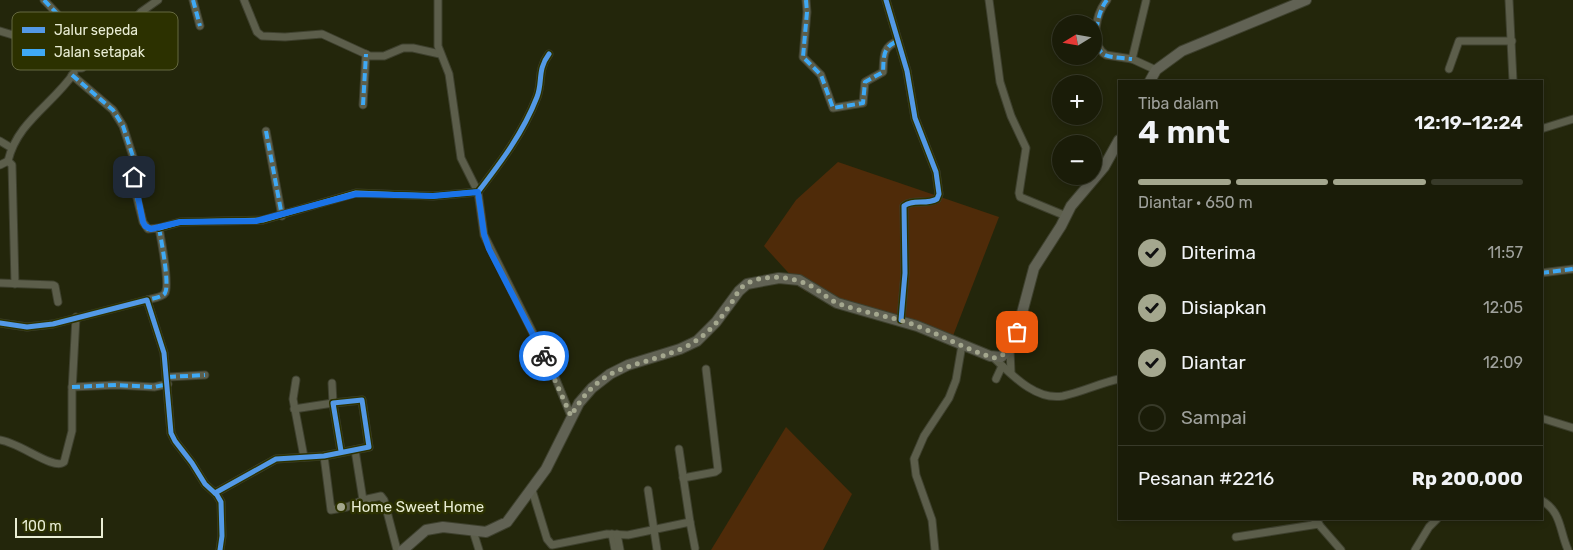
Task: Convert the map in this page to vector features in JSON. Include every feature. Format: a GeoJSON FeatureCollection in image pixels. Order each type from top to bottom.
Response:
{"type":"FeatureCollection","features":[{"type":"Feature","properties":{"kind":"main road"},"geometry":{"type":"LineString","coordinates":[[1151,80],[1156,70],[1182,51],[1300,1]]}},
{"type":"Feature","properties":{"kind":"main road"},"geometry":{"type":"LineString","coordinates":[[403,550],[426,530],[443,527],[486,532],[500,527],[512,517],[546,469],[571,416],[592,388],[610,374],[628,365],[697,342],[707,333],[739,291],[747,284],[779,278],[799,280],[837,302],[901,320],[994,358],[1005,355],[1010,349],[1017,332],[1034,268],[1077,198],[1104,167],[1118,142]]}},
{"type":"Feature","properties":{"kind":"street"},"geometry":{"type":"LineString","coordinates":[[44,0],[55,12]]}},
{"type":"Feature","properties":{"kind":"street"},"geometry":{"type":"LineString","coordinates":[[140,12],[158,0]]}},
{"type":"Feature","properties":{"kind":"street"},"geometry":{"type":"LineString","coordinates":[[193,0],[200,26]]}},
{"type":"Feature","properties":{"kind":"street"},"geometry":{"type":"LineString","coordinates":[[244,0],[260,36],[285,37],[322,34],[366,54],[384,56],[403,48],[440,54]]}},
{"type":"Feature","properties":{"kind":"street"},"geometry":{"type":"LineString","coordinates":[[438,0],[440,54],[449,74],[460,158],[478,192],[484,234],[489,249],[555,377],[571,416]]}},
{"type":"Feature","properties":{"kind":"street"},"geometry":{"type":"LineString","coordinates":[[806,0],[807,12],[803,57],[822,75],[833,108],[863,103],[865,82],[883,72],[884,51],[889,44],[898,41]]}},
{"type":"Feature","properties":{"kind":"street"},"geometry":{"type":"LineString","coordinates":[[886,0],[907,71],[915,118],[936,172],[939,194],[937,200],[931,203],[913,203],[904,206],[904,282],[901,320]]}},
{"type":"Feature","properties":{"kind":"street"},"geometry":{"type":"LineString","coordinates":[[989,0],[1000,82],[1011,116],[1026,148],[1020,196],[1066,216]]}},
{"type":"Feature","properties":{"kind":"street"},"geometry":{"type":"LineString","coordinates":[[1107,0],[1096,28],[1101,52],[1106,55],[1132,59],[1156,70]]}},
{"type":"Feature","properties":{"kind":"street"},"geometry":{"type":"LineString","coordinates":[[1509,0],[1512,80]]}},
{"type":"Feature","properties":{"kind":"street"},"geometry":{"type":"LineString","coordinates":[[1132,59],[1146,1]]}},
{"type":"Feature","properties":{"kind":"street"},"geometry":{"type":"LineString","coordinates":[[0,31],[12,35]]}},
{"type":"Feature","properties":{"kind":"street"},"geometry":{"type":"LineString","coordinates":[[1448,69],[1459,41],[1512,41]]}},
{"type":"Feature","properties":{"kind":"street"},"geometry":{"type":"LineString","coordinates":[[363,105],[366,54]]}},
{"type":"Feature","properties":{"kind":"street"},"geometry":{"type":"LineString","coordinates":[[72,75],[113,110],[124,126],[136,166],[133,182],[143,222],[148,229],[180,222],[256,221],[282,216],[356,194],[433,196],[478,192],[511,149],[537,96],[541,66],[549,54]]}},
{"type":"Feature","properties":{"kind":"street"},"geometry":{"type":"LineString","coordinates":[[8,161],[10,148],[24,126],[76,70]]}},
{"type":"Feature","properties":{"kind":"street"},"geometry":{"type":"LineString","coordinates":[[1543,127],[1573,119]]}},
{"type":"Feature","properties":{"kind":"street"},"geometry":{"type":"LineString","coordinates":[[266,131],[282,216]]}},
{"type":"Feature","properties":{"kind":"street"},"geometry":{"type":"LineString","coordinates":[[0,141],[10,148]]}},
{"type":"Feature","properties":{"kind":"street"},"geometry":{"type":"LineString","coordinates":[[0,165],[8,161]]}},
{"type":"Feature","properties":{"kind":"street"},"geometry":{"type":"LineString","coordinates":[[8,161],[12,165],[15,284]]}},
{"type":"Feature","properties":{"kind":"street"},"geometry":{"type":"LineString","coordinates":[[0,323],[28,327],[53,324],[164,295],[166,291],[165,266],[159,228]]}},
{"type":"Feature","properties":{"kind":"street"},"geometry":{"type":"LineString","coordinates":[[1543,273],[1573,269]]}},
{"type":"Feature","properties":{"kind":"street"},"geometry":{"type":"LineString","coordinates":[[0,283],[53,285],[56,286],[58,302]]}},
{"type":"Feature","properties":{"kind":"street"},"geometry":{"type":"LineString","coordinates":[[147,300],[164,353],[168,380],[170,424],[175,441],[192,463],[204,484],[215,493],[222,510],[220,550]]}},
{"type":"Feature","properties":{"kind":"street"},"geometry":{"type":"LineString","coordinates":[[0,440],[22,446],[48,463],[62,465],[68,454],[72,431],[72,387],[76,317]]}},
{"type":"Feature","properties":{"kind":"street"},"geometry":{"type":"LineString","coordinates":[[935,550],[932,520],[916,475],[914,459],[924,436],[949,398],[956,380],[962,345]]}},
{"type":"Feature","properties":{"kind":"street"},"geometry":{"type":"LineString","coordinates":[[1010,349],[1011,373]]}},
{"type":"Feature","properties":{"kind":"street"},"geometry":{"type":"LineString","coordinates":[[994,358],[1033,390],[1050,396],[1062,396],[1118,379]]}},
{"type":"Feature","properties":{"kind":"street"},"geometry":{"type":"LineString","coordinates":[[996,379],[1002,366]]}},
{"type":"Feature","properties":{"kind":"street"},"geometry":{"type":"LineString","coordinates":[[683,478],[718,470],[706,369]]}},
{"type":"Feature","properties":{"kind":"street"},"geometry":{"type":"LineString","coordinates":[[72,387],[116,385],[154,387],[168,380],[205,375]]}},
{"type":"Feature","properties":{"kind":"street"},"geometry":{"type":"LineString","coordinates":[[296,380],[293,399],[294,409],[304,457]]}},
{"type":"Feature","properties":{"kind":"street"},"geometry":{"type":"LineString","coordinates":[[332,383],[333,403],[341,451]]}},
{"type":"Feature","properties":{"kind":"street"},"geometry":{"type":"LineString","coordinates":[[215,493],[276,459],[324,456],[341,451],[369,447],[363,402],[357,399],[294,409]]}},
{"type":"Feature","properties":{"kind":"street"},"geometry":{"type":"LineString","coordinates":[[1543,419],[1573,428]]}},
{"type":"Feature","properties":{"kind":"street"},"geometry":{"type":"LineString","coordinates":[[679,449],[695,548]]}},
{"type":"Feature","properties":{"kind":"street"},"geometry":{"type":"LineString","coordinates":[[355,450],[363,500]]}},
{"type":"Feature","properties":{"kind":"street"},"geometry":{"type":"LineString","coordinates":[[324,456],[331,510],[381,496],[384,500],[397,550]]}},
{"type":"Feature","properties":{"kind":"street"},"geometry":{"type":"LineString","coordinates":[[532,490],[550,547],[573,546],[615,534],[654,530],[690,522]]}},
{"type":"Feature","properties":{"kind":"street"},"geometry":{"type":"LineString","coordinates":[[648,490],[657,550]]}},
{"type":"Feature","properties":{"kind":"street"},"geometry":{"type":"LineString","coordinates":[[1543,501],[1552,506],[1556,513],[1568,550]]}},
{"type":"Feature","properties":{"kind":"street"},"geometry":{"type":"LineString","coordinates":[[1415,550],[1428,527],[1436,520]]}},
{"type":"Feature","properties":{"kind":"street"},"geometry":{"type":"LineString","coordinates":[[1236,537],[1317,521],[1341,550]]}},
{"type":"Feature","properties":{"kind":"street"},"geometry":{"type":"LineString","coordinates":[[473,531],[479,550]]}},
{"type":"Feature","properties":{"kind":"street"},"geometry":{"type":"LineString","coordinates":[[615,534],[615,550]]}},
{"type":"Feature","properties":{"kind":"street"},"geometry":{"type":"LineString","coordinates":[[615,534],[620,550]]}},
{"type":"Feature","properties":{"kind":"shaded area"},"geometry":{"type":"Polygon","coordinates":[[[838,162],[999,217],[951,341],[805,291],[764,246],[796,200],[838,162]]]}},
{"type":"Feature","properties":{"kind":"shaded area"},"geometry":{"type":"Polygon","coordinates":[[[786,427],[852,494],[823,550],[711,550],[786,427]]]}},
{"type":"Feature","properties":{"kind":"marked path"},"geometry":{"type":"LineString","coordinates":[[44,0],[55,12]]}},
{"type":"Feature","properties":{"kind":"marked path"},"geometry":{"type":"LineString","coordinates":[[193,0],[200,26]]}},
{"type":"Feature","properties":{"kind":"marked path"},"geometry":{"type":"LineString","coordinates":[[806,0],[807,12],[803,57],[821,75],[833,108],[863,103],[865,82],[883,72],[886,49],[898,41]]}},
{"type":"Feature","properties":{"kind":"marked path"},"geometry":{"type":"LineString","coordinates":[[1107,0],[1098,20],[1097,44],[1100,51],[1105,55],[1132,59]]}},
{"type":"Feature","properties":{"kind":"marked path"},"geometry":{"type":"LineString","coordinates":[[363,105],[366,54]]}},
{"type":"Feature","properties":{"kind":"marked path"},"geometry":{"type":"LineString","coordinates":[[72,75],[113,110],[123,126],[136,166],[133,182],[143,222],[148,229],[159,228],[165,262],[166,288],[162,296],[147,300]]}},
{"type":"Feature","properties":{"kind":"marked path"},"geometry":{"type":"LineString","coordinates":[[266,131],[282,216]]}},
{"type":"Feature","properties":{"kind":"marked path"},"geometry":{"type":"LineString","coordinates":[[1543,273],[1573,269]]}},
{"type":"Feature","properties":{"kind":"marked path"},"geometry":{"type":"LineString","coordinates":[[168,377],[205,375]]}},
{"type":"Feature","properties":{"kind":"marked path"},"geometry":{"type":"LineString","coordinates":[[72,387],[116,385],[154,387],[168,384]]}},
{"type":"Feature","properties":{"kind":"cycle path"},"geometry":{"type":"LineString","coordinates":[[886,0],[907,71],[915,118],[936,172],[939,194],[937,199],[933,201],[911,203],[904,206],[905,273],[901,320]]}},
{"type":"Feature","properties":{"kind":"cycle path"},"geometry":{"type":"LineString","coordinates":[[159,228],[180,222],[263,220],[356,193],[433,196],[478,192],[503,158],[525,123],[537,97],[543,65],[549,54]]}},
{"type":"Feature","properties":{"kind":"cycle path"},"geometry":{"type":"LineString","coordinates":[[0,323],[27,327],[53,324],[147,300],[164,353],[171,433],[205,484],[217,495],[221,502],[222,536],[220,550]]}},
{"type":"Feature","properties":{"kind":"cycle path"},"geometry":{"type":"LineString","coordinates":[[215,493],[276,459],[324,456],[369,447],[362,400],[333,403],[341,451]]}},
{"type":"Feature","properties":{"kind":"way so far"},"geometry":{"type":"LineString","coordinates":[[544,356],[571,416],[592,388],[610,374],[628,365],[697,342],[730,305],[743,286],[762,279],[779,278],[799,280],[837,302],[901,320],[994,358],[1001,357],[1007,353],[1014,343],[1017,332]]}},
{"type":"Feature","properties":{"kind":"place","name":"Home Sweet Home"},"geometry":{"type":"Point","coordinates":[341,507]}},
{"type":"Feature","properties":{"kind":"route"},"geometry":{"type":"LineString","coordinates":[[134,177],[133,182],[143,222],[148,229],[180,222],[263,220],[327,203],[342,196],[356,194],[433,196],[478,192],[484,234],[489,249],[544,356]]}}]}
